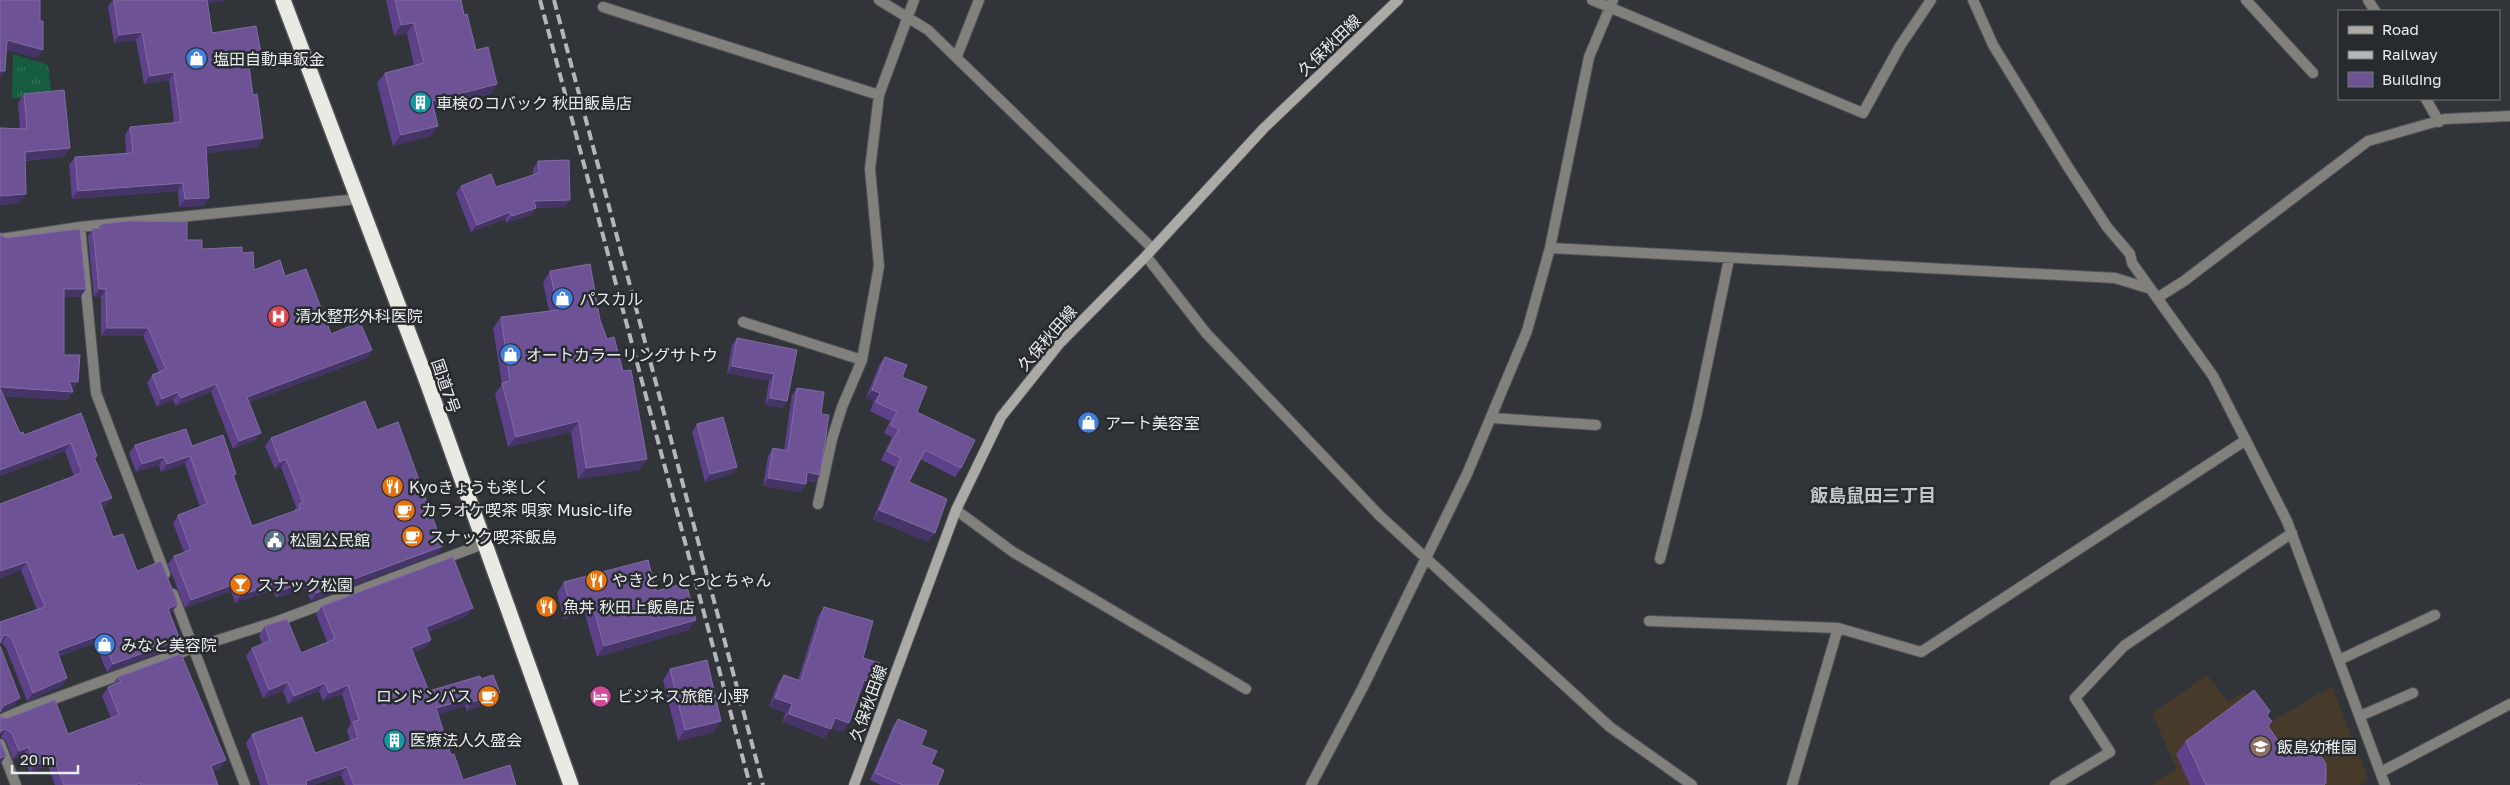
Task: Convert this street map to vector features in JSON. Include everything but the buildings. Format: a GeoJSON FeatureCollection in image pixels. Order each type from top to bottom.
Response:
{"type":"FeatureCollection","features":[{"type":"Feature","properties":{"kind":"highway","name":"国道7号"},"geometry":{"type":"LineString","coordinates":[[283,0],[426,379],[483,544],[571,785]]}},
{"type":"Feature","properties":{"kind":"main road","name":"久保秋田線"},"geometry":{"type":"LineString","coordinates":[[854,785],[956,510],[1001,417],[1060,343],[1149,252],[1264,128],[1398,0]]}},
{"type":"Feature","properties":{"kind":"street"},"geometry":{"type":"LineString","coordinates":[[879,0],[928,30],[957,56],[1149,252],[1206,333],[1380,516],[1556,675],[1610,727],[1692,785]]}},
{"type":"Feature","properties":{"kind":"street"},"geometry":{"type":"LineString","coordinates":[[818,504],[832,439],[842,406],[862,360],[879,266],[870,169],[879,95],[909,19],[914,0]]}},
{"type":"Feature","properties":{"kind":"street"},"geometry":{"type":"LineString","coordinates":[[957,56],[979,0]]}},
{"type":"Feature","properties":{"kind":"street"},"geometry":{"type":"LineString","coordinates":[[1592,0],[1611,4],[1863,113],[1900,46],[1930,0]]}},
{"type":"Feature","properties":{"kind":"street"},"geometry":{"type":"LineString","coordinates":[[1973,0],[1993,45],[2063,159],[2107,227],[2130,254],[2132,263],[2213,376],[2292,533],[2386,785]]}},
{"type":"Feature","properties":{"kind":"street"},"geometry":{"type":"LineString","coordinates":[[2246,0],[2313,73]]}},
{"type":"Feature","properties":{"kind":"street"},"geometry":{"type":"LineString","coordinates":[[1311,785],[1363,687],[1426,559],[1492,418],[1527,331],[1550,248],[1589,57],[1611,4]]}},
{"type":"Feature","properties":{"kind":"street"},"geometry":{"type":"LineString","coordinates":[[603,8],[879,95]]}},
{"type":"Feature","properties":{"kind":"street"},"geometry":{"type":"LineString","coordinates":[[2427,100],[2440,122]]}},
{"type":"Feature","properties":{"kind":"street"},"geometry":{"type":"LineString","coordinates":[[1550,248],[2115,278],[2154,294],[2184,281],[2368,141],[2440,122],[2445,119],[2510,116]]}},
{"type":"Feature","properties":{"kind":"street"},"geometry":{"type":"LineString","coordinates":[[0,239],[80,227],[358,199]]}},
{"type":"Feature","properties":{"kind":"street"},"geometry":{"type":"LineString","coordinates":[[80,227],[96,393],[245,785]]}},
{"type":"Feature","properties":{"kind":"street"},"geometry":{"type":"LineString","coordinates":[[1660,559],[1697,413],[1728,258]]}},
{"type":"Feature","properties":{"kind":"street"},"geometry":{"type":"LineString","coordinates":[[743,322],[862,360]]}},
{"type":"Feature","properties":{"kind":"street"},"geometry":{"type":"LineString","coordinates":[[1492,418],[1596,425]]}},
{"type":"Feature","properties":{"kind":"street"},"geometry":{"type":"LineString","coordinates":[[1649,621],[1838,628],[1921,652],[2246,440]]}},
{"type":"Feature","properties":{"kind":"street"},"geometry":{"type":"LineString","coordinates":[[956,510],[1013,552],[1246,689]]}},
{"type":"Feature","properties":{"kind":"street"},"geometry":{"type":"LineString","coordinates":[[2055,785],[2110,752],[2075,698],[2124,646],[2292,533]]}},
{"type":"Feature","properties":{"kind":"street"},"geometry":{"type":"LineString","coordinates":[[0,720],[21,706],[278,621],[483,544]]}},
{"type":"Feature","properties":{"kind":"street"},"geometry":{"type":"LineString","coordinates":[[2339,660],[2435,614]]}},
{"type":"Feature","properties":{"kind":"street"},"geometry":{"type":"LineString","coordinates":[[1792,785],[1838,628]]}},
{"type":"Feature","properties":{"kind":"street"},"geometry":{"type":"LineString","coordinates":[[2360,716],[2413,693]]}},
{"type":"Feature","properties":{"kind":"street"},"geometry":{"type":"LineString","coordinates":[[2381,772],[2510,704]]}},
{"type":"Feature","properties":{"kind":"street"},"geometry":{"type":"LineString","coordinates":[[0,744],[16,785]]}},
{"type":"Feature","properties":{"kind":"shaded area","name":"飯島幼稚園"},"geometry":{"type":"Polygon","coordinates":[[[2207,675],[2228,701],[2245,692],[2266,725],[2332,686],[2368,779],[2360,785],[2152,785],[2176,768],[2152,713],[2207,675]]]}},
{"type":"Feature","properties":{"kind":"green space"},"geometry":{"type":"Polygon","coordinates":[[[13,54],[48,65],[52,98],[12,98],[13,54]]]}},
{"type":"Feature","properties":{"kind":"railway"},"geometry":{"type":"LineString","coordinates":[[540,0],[750,785]]}},
{"type":"Feature","properties":{"kind":"railway"},"geometry":{"type":"LineString","coordinates":[[554,0],[763,785]]}},
{"type":"Feature","properties":{"kind":"place","name":"塩田自動車鈑金"},"geometry":{"type":"Point","coordinates":[197,59]}},
{"type":"Feature","properties":{"kind":"place","name":"車検のコバック 秋田飯島店"},"geometry":{"type":"Point","coordinates":[420,103]}},
{"type":"Feature","properties":{"kind":"place","name":"パスカル"},"geometry":{"type":"Point","coordinates":[563,299]}},
{"type":"Feature","properties":{"kind":"place","name":"清水整形外科医院"},"geometry":{"type":"Point","coordinates":[279,316]}},
{"type":"Feature","properties":{"kind":"place","name":"オートカラーリングサトウ"},"geometry":{"type":"Point","coordinates":[510,355]}},
{"type":"Feature","properties":{"kind":"place","name":"アート美容室"},"geometry":{"type":"Point","coordinates":[1089,423]}},
{"type":"Feature","properties":{"kind":"place","name":"Kyoきょうも楽しく"},"geometry":{"type":"Point","coordinates":[393,487]}},
{"type":"Feature","properties":{"kind":"place","name":"カラオケ喫茶 唄家 Music-life"},"geometry":{"type":"Point","coordinates":[405,510]}},
{"type":"Feature","properties":{"kind":"place","name":"スナック喫茶飯島"},"geometry":{"type":"Point","coordinates":[413,537]}},
{"type":"Feature","properties":{"kind":"place","name":"松園公民館"},"geometry":{"type":"Point","coordinates":[274,540]}},
{"type":"Feature","properties":{"kind":"place","name":"やきとりとっとちゃん"},"geometry":{"type":"Point","coordinates":[596,580]}},
{"type":"Feature","properties":{"kind":"place","name":"スナック松園"},"geometry":{"type":"Point","coordinates":[241,585]}},
{"type":"Feature","properties":{"kind":"place","name":"魚丼 秋田上飯島店"},"geometry":{"type":"Point","coordinates":[547,607]}},
{"type":"Feature","properties":{"kind":"place","name":"みなと美容院"},"geometry":{"type":"Point","coordinates":[105,645]}},
{"type":"Feature","properties":{"kind":"place","name":"ロンドンバス"},"geometry":{"type":"Point","coordinates":[488,696]}},
{"type":"Feature","properties":{"kind":"place","name":"ビジネス旅館 小野"},"geometry":{"type":"Point","coordinates":[601,696]}},
{"type":"Feature","properties":{"kind":"place","name":"医療法人久盛会"},"geometry":{"type":"Point","coordinates":[394,740]}},
{"type":"Feature","properties":{"kind":"place","name":"飯島幼稚園"},"geometry":{"type":"Point","coordinates":[2261,747]}},
{"type":"Feature","properties":{"kind":"district","name":"飯島鼠田三丁目"},"geometry":{"type":"Point","coordinates":[1873,495]}}]}
